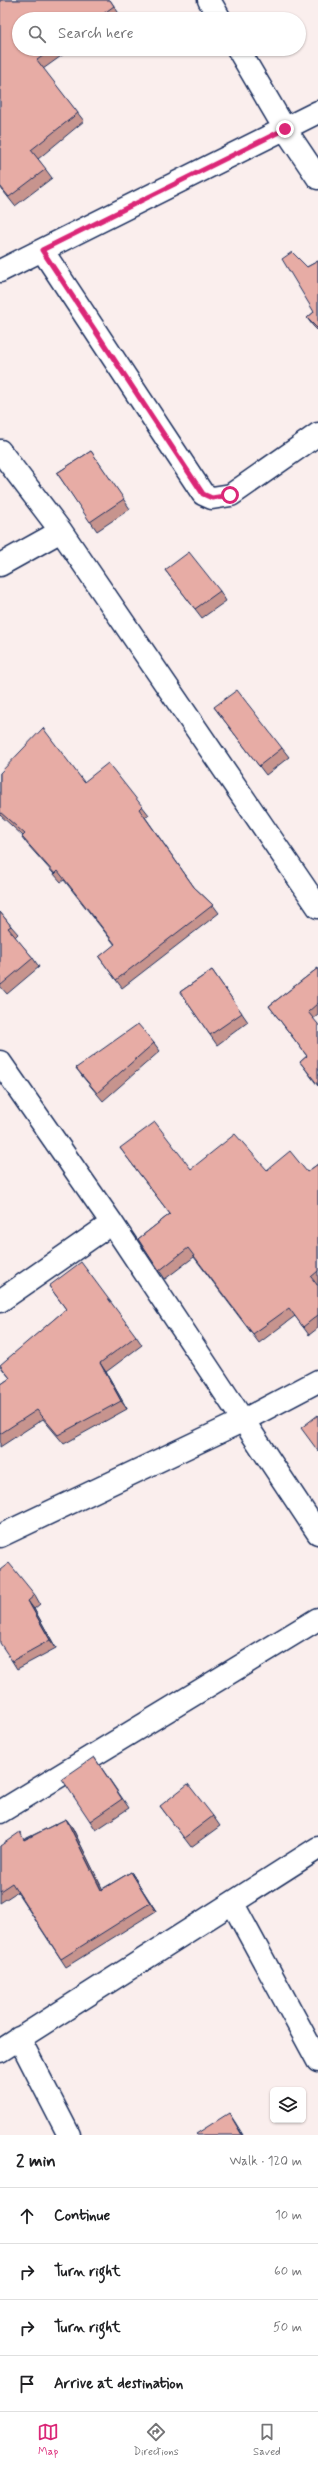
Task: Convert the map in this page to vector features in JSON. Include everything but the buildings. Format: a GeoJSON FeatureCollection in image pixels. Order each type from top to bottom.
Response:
{"type":"FeatureCollection","features":[{"type":"Feature","properties":{"kind":"street"},"geometry":{"type":"LineString","coordinates":[[209,0],[216,12]]}},
{"type":"Feature","properties":{"kind":"street"},"geometry":{"type":"LineString","coordinates":[[242,56],[285,129],[318,178]]}},
{"type":"Feature","properties":{"kind":"street"},"geometry":{"type":"LineString","coordinates":[[0,271],[318,112]]}},
{"type":"Feature","properties":{"kind":"street"},"geometry":{"type":"LineString","coordinates":[[42,250],[203,494],[212,498],[230,495],[318,434]]}},
{"type":"Feature","properties":{"kind":"street"},"geometry":{"type":"LineString","coordinates":[[0,451],[62,531],[318,907]]}},
{"type":"Feature","properties":{"kind":"street"},"geometry":{"type":"LineString","coordinates":[[0,565],[62,531]]}},
{"type":"Feature","properties":{"kind":"street"},"geometry":{"type":"LineString","coordinates":[[0,1062],[112,1223],[242,1421],[318,1533]]}},
{"type":"Feature","properties":{"kind":"street"},"geometry":{"type":"LineString","coordinates":[[0,1301],[112,1223]]}},
{"type":"Feature","properties":{"kind":"street"},"geometry":{"type":"LineString","coordinates":[[0,1536],[242,1421],[318,1381]]}},
{"type":"Feature","properties":{"kind":"street"},"geometry":{"type":"LineString","coordinates":[[0,1812],[318,1620]]}},
{"type":"Feature","properties":{"kind":"street"},"geometry":{"type":"LineString","coordinates":[[0,2051],[233,1904],[318,1848]]}},
{"type":"Feature","properties":{"kind":"street"},"geometry":{"type":"LineString","coordinates":[[233,1904],[318,2061]]}},
{"type":"Feature","properties":{"kind":"street"},"geometry":{"type":"LineString","coordinates":[[19,2038],[69,2135]]}},
{"type":"Feature","properties":{"kind":"route"},"geometry":{"type":"LineString","coordinates":[[230,495],[220,498],[212,498],[203,494],[42,250],[285,129]]}}]}
